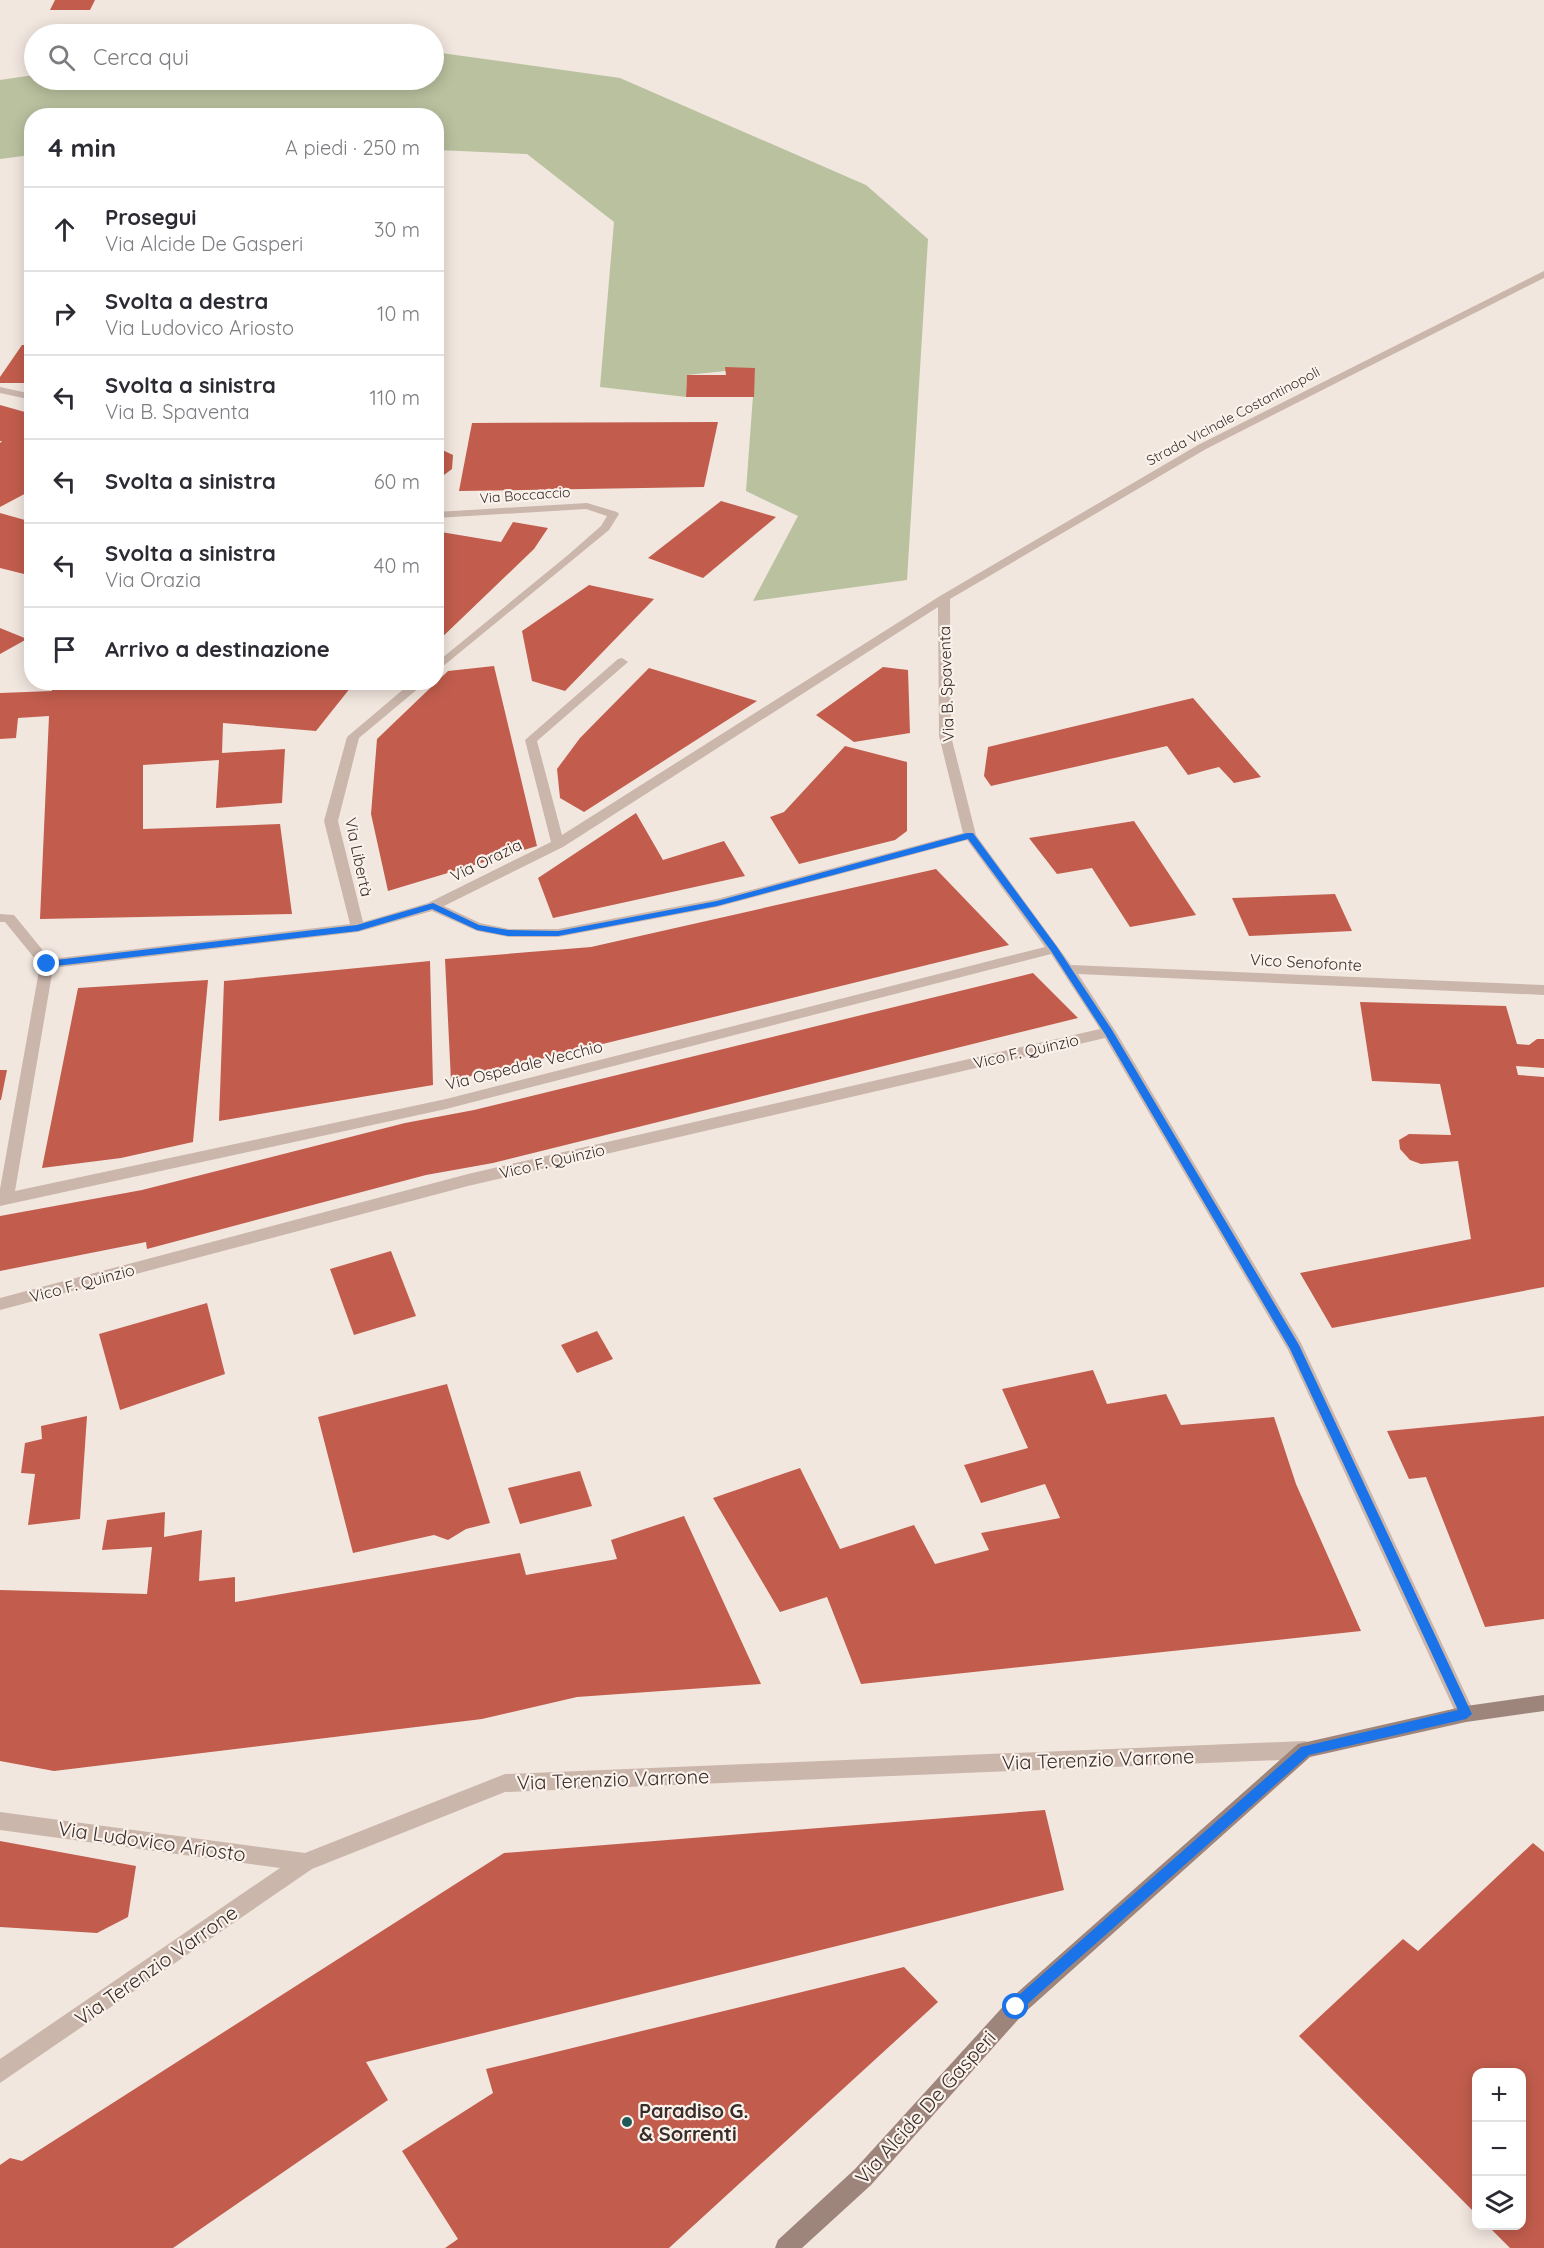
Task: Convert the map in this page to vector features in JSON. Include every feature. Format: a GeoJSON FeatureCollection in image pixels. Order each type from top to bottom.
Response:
{"type":"FeatureCollection","features":[{"type":"Feature","properties":{"kind":"street","name":"Strada Vicinale Costantinopoli"},"geometry":{"type":"LineString","coordinates":[[944,598],[1202,447],[1544,274]]}},
{"type":"Feature","properties":{"kind":"street"},"geometry":{"type":"LineString","coordinates":[[0,390],[24,395]]}},
{"type":"Feature","properties":{"kind":"street","name":"Via Boccaccio"},"geometry":{"type":"LineString","coordinates":[[444,515],[587,506],[613,514],[605,528],[572,557],[444,662]]}},
{"type":"Feature","properties":{"kind":"street","name":"Via B. Spaventa"},"geometry":{"type":"LineString","coordinates":[[944,598],[945,736],[970,835],[1054,949],[1109,1032],[1295,1348],[1466,1714]]}},
{"type":"Feature","properties":{"kind":"street","name":"Via Orazia"},"geometry":{"type":"LineString","coordinates":[[47,964],[358,928],[433,906],[558,844],[944,598]]}},
{"type":"Feature","properties":{"kind":"street"},"geometry":{"type":"LineString","coordinates":[[558,844],[531,740],[622,662]]}},
{"type":"Feature","properties":{"kind":"street","name":"Via Libertà"},"geometry":{"type":"LineString","coordinates":[[358,928],[331,821],[353,737],[410,690]]}},
{"type":"Feature","properties":{"kind":"street"},"geometry":{"type":"LineString","coordinates":[[433,906],[477,927],[508,933],[558,933],[717,903],[970,835]]}},
{"type":"Feature","properties":{"kind":"street"},"geometry":{"type":"LineString","coordinates":[[0,918],[9,918],[47,964],[3,1199]]}},
{"type":"Feature","properties":{"kind":"street","name":"Via Ospedale Vecchio"},"geometry":{"type":"LineString","coordinates":[[3,1199],[446,1104],[1054,949]]}},
{"type":"Feature","properties":{"kind":"street","name":"Vico Senofonte"},"geometry":{"type":"LineString","coordinates":[[1067,969],[1544,990]]}},
{"type":"Feature","properties":{"kind":"street","name":"Vico F. Quinzio"},"geometry":{"type":"LineString","coordinates":[[0,1304],[468,1180],[1109,1032]]}},
{"type":"Feature","properties":{"kind":"street"},"geometry":{"type":"LineString","coordinates":[[1305,1750],[1466,1714],[1544,1703]]}},
{"type":"Feature","properties":{"kind":"street","name":"Via Terenzio Varrone"},"geometry":{"type":"LineString","coordinates":[[0,2072],[305,1862],[505,1784],[1305,1750]]}},
{"type":"Feature","properties":{"kind":"street","name":"Via Alcide De Gasperi"},"geometry":{"type":"LineString","coordinates":[[786,2248],[863,2177],[1016,2007],[1305,1750]]}},
{"type":"Feature","properties":{"kind":"street","name":"Via Ludovico Ariosto"},"geometry":{"type":"LineString","coordinates":[[0,1821],[305,1862]]}},
{"type":"Feature","properties":{"kind":"green space"},"geometry":{"type":"Polygon","coordinates":[[[444,53],[620,78],[866,185],[928,239],[907,580],[753,601],[798,516],[746,491],[755,368],[687,375],[686,397],[600,387],[614,222],[527,154],[444,150],[444,108],[24,108],[24,156],[0,159],[0,80],[24,76],[24,90],[444,90],[444,53]]]}},
{"type":"Feature","properties":{"kind":"building"},"geometry":{"type":"Polygon","coordinates":[[[55,0],[95,0],[90,10],[50,10],[55,0]]]}},
{"type":"Feature","properties":{"kind":"building"},"geometry":{"type":"Polygon","coordinates":[[[24,345],[24,383],[0,383],[0,377],[24,345]]]}},
{"type":"Feature","properties":{"kind":"building"},"geometry":{"type":"Polygon","coordinates":[[[725,367],[755,368],[754,397],[686,397],[687,375],[726,375],[725,367]]]}},
{"type":"Feature","properties":{"kind":"building"},"geometry":{"type":"Polygon","coordinates":[[[0,405],[24,412],[24,494],[0,507],[0,443],[2,441],[0,441],[0,405]]]}},
{"type":"Feature","properties":{"kind":"building"},"geometry":{"type":"Polygon","coordinates":[[[718,422],[704,487],[459,491],[472,423],[718,422]]]}},
{"type":"Feature","properties":{"kind":"building"},"geometry":{"type":"Polygon","coordinates":[[[444,451],[453,455],[452,469],[444,475],[444,451]]]}},
{"type":"Feature","properties":{"kind":"building"},"geometry":{"type":"Polygon","coordinates":[[[721,501],[776,517],[703,578],[648,558],[721,501]]]}},
{"type":"Feature","properties":{"kind":"building"},"geometry":{"type":"Polygon","coordinates":[[[0,513],[24,520],[24,574],[0,568],[0,513]]]}},
{"type":"Feature","properties":{"kind":"building"},"geometry":{"type":"Polygon","coordinates":[[[513,522],[548,528],[534,549],[444,635],[444,532],[501,542],[513,522]]]}},
{"type":"Feature","properties":{"kind":"building"},"geometry":{"type":"Polygon","coordinates":[[[589,585],[654,599],[565,691],[532,681],[522,631],[589,585]]]}},
{"type":"Feature","properties":{"kind":"building"},"geometry":{"type":"Polygon","coordinates":[[[0,628],[24,638],[24,641],[0,654],[0,628]]]}},
{"type":"Feature","properties":{"kind":"building"},"geometry":{"type":"Polygon","coordinates":[[[494,666],[537,846],[388,891],[371,814],[377,739],[428,690],[444,690],[444,675],[448,671],[494,666]]]}},
{"type":"Feature","properties":{"kind":"building"},"geometry":{"type":"Polygon","coordinates":[[[883,667],[908,670],[910,733],[854,742],[816,715],[883,667]]]}},
{"type":"Feature","properties":{"kind":"building"},"geometry":{"type":"Polygon","coordinates":[[[649,668],[757,701],[584,812],[560,798],[557,769],[580,738],[649,668]]]}},
{"type":"Feature","properties":{"kind":"building"},"geometry":{"type":"Polygon","coordinates":[[[349,690],[316,731],[223,723],[222,753],[285,749],[282,803],[216,808],[219,760],[143,765],[143,829],[280,824],[292,914],[40,919],[49,716],[18,718],[16,738],[0,739],[0,693],[349,690]]]}},
{"type":"Feature","properties":{"kind":"building"},"geometry":{"type":"Polygon","coordinates":[[[1193,698],[1261,777],[1234,783],[1219,767],[1188,775],[1167,746],[991,786],[984,776],[988,747],[1193,698]]]}},
{"type":"Feature","properties":{"kind":"building"},"geometry":{"type":"Polygon","coordinates":[[[845,746],[907,762],[907,831],[895,840],[799,864],[770,817],[784,812],[845,746]]]}},
{"type":"Feature","properties":{"kind":"building"},"geometry":{"type":"Polygon","coordinates":[[[636,813],[663,860],[724,841],[745,876],[553,918],[538,878],[636,813]]]}},
{"type":"Feature","properties":{"kind":"building"},"geometry":{"type":"Polygon","coordinates":[[[1134,821],[1196,915],[1130,927],[1092,868],[1057,874],[1029,838],[1134,821]]]}},
{"type":"Feature","properties":{"kind":"building"},"geometry":{"type":"Polygon","coordinates":[[[936,869],[1009,945],[451,1081],[445,959],[591,947],[936,869]]]}},
{"type":"Feature","properties":{"kind":"building"},"geometry":{"type":"Polygon","coordinates":[[[1335,894],[1352,931],[1249,936],[1232,898],[1335,894]]]}},
{"type":"Feature","properties":{"kind":"building"},"geometry":{"type":"Polygon","coordinates":[[[430,961],[433,1085],[219,1121],[224,981],[430,961]]]}},
{"type":"Feature","properties":{"kind":"building"},"geometry":{"type":"Polygon","coordinates":[[[1033,973],[1078,1018],[493,1163],[426,1175],[147,1249],[146,1242],[0,1271],[0,1216],[142,1190],[405,1123],[474,1110],[1033,973]]]}},
{"type":"Feature","properties":{"kind":"building"},"geometry":{"type":"Polygon","coordinates":[[[208,980],[193,1142],[121,1158],[42,1168],[78,988],[208,980]]]}},
{"type":"Feature","properties":{"kind":"building"},"geometry":{"type":"Polygon","coordinates":[[[1360,1002],[1506,1006],[1517,1044],[1529,1045],[1537,1039],[1544,1039],[1544,1068],[1516,1066],[1518,1075],[1544,1077],[1544,1287],[1332,1328],[1300,1273],[1471,1239],[1458,1161],[1421,1164],[1410,1160],[1400,1149],[1399,1140],[1409,1134],[1451,1135],[1440,1084],[1372,1081],[1360,1002]]]}},
{"type":"Feature","properties":{"kind":"building"},"geometry":{"type":"Polygon","coordinates":[[[0,1070],[7,1070],[1,1100],[0,1100],[0,1070]]]}},
{"type":"Feature","properties":{"kind":"building"},"geometry":{"type":"Polygon","coordinates":[[[391,1251],[416,1316],[354,1335],[330,1269],[391,1251]]]}},
{"type":"Feature","properties":{"kind":"building"},"geometry":{"type":"Polygon","coordinates":[[[207,1303],[225,1374],[120,1410],[99,1334],[207,1303]]]}},
{"type":"Feature","properties":{"kind":"building"},"geometry":{"type":"Polygon","coordinates":[[[597,1331],[613,1359],[577,1373],[561,1345],[597,1331]]]}},
{"type":"Feature","properties":{"kind":"building"},"geometry":{"type":"Polygon","coordinates":[[[1093,1370],[1107,1404],[1166,1394],[1181,1425],[1274,1417],[1296,1484],[1361,1631],[861,1684],[827,1597],[780,1612],[713,1498],[800,1468],[840,1549],[914,1525],[935,1564],[989,1550],[981,1533],[1060,1518],[1045,1484],[981,1503],[964,1465],[1028,1448],[1002,1389],[1093,1370]]]}},
{"type":"Feature","properties":{"kind":"building"},"geometry":{"type":"Polygon","coordinates":[[[447,1384],[490,1523],[466,1529],[448,1540],[434,1535],[353,1553],[318,1417],[447,1384]]]}},
{"type":"Feature","properties":{"kind":"building"},"geometry":{"type":"Polygon","coordinates":[[[87,1416],[80,1519],[28,1525],[35,1474],[21,1473],[25,1443],[42,1439],[41,1426],[87,1416]]]}},
{"type":"Feature","properties":{"kind":"building"},"geometry":{"type":"Polygon","coordinates":[[[1544,1416],[1544,1619],[1485,1627],[1426,1477],[1409,1479],[1387,1431],[1544,1416]]]}},
{"type":"Feature","properties":{"kind":"building"},"geometry":{"type":"Polygon","coordinates":[[[580,1471],[592,1506],[520,1524],[508,1488],[580,1471]]]}},
{"type":"Feature","properties":{"kind":"building"},"geometry":{"type":"Polygon","coordinates":[[[165,1512],[164,1537],[202,1530],[199,1581],[235,1577],[235,1602],[520,1553],[526,1575],[617,1559],[611,1540],[684,1516],[761,1684],[577,1697],[482,1719],[54,1771],[0,1761],[0,1590],[147,1594],[152,1547],[102,1550],[107,1520],[165,1512]]]}},
{"type":"Feature","properties":{"kind":"building"},"geometry":{"type":"Polygon","coordinates":[[[1045,1810],[1064,1890],[366,2062],[388,2100],[173,2248],[0,2248],[0,2165],[10,2158],[22,2161],[504,1853],[1045,1810]]]}},
{"type":"Feature","properties":{"kind":"building"},"geometry":{"type":"Polygon","coordinates":[[[0,1841],[136,1866],[128,1917],[97,1933],[0,1927],[0,1841]]]}},
{"type":"Feature","properties":{"kind":"building"},"geometry":{"type":"Polygon","coordinates":[[[1533,1843],[1544,1852],[1544,2248],[1510,2248],[1492,2230],[1526,2230],[1526,2068],[1472,2068],[1472,2210],[1299,2036],[1403,1939],[1418,1951],[1533,1843]]]}},
{"type":"Feature","properties":{"kind":"building","name":"Paradiso G. & Sorrenti"},"geometry":{"type":"Polygon","coordinates":[[[904,1967],[938,2002],[669,2248],[445,2248],[458,2239],[402,2151],[493,2093],[486,2069],[904,1967]]]}},
{"type":"Feature","properties":{"kind":"place","name":"Paradiso G. & Sorrenti"},"geometry":{"type":"Point","coordinates":[627,2122]}},
{"type":"Feature","properties":{"kind":"route"},"geometry":{"type":"LineString","coordinates":[[47,964],[358,928],[433,906],[477,927],[508,933],[558,933],[717,903],[970,835],[1054,949],[1109,1032],[1295,1348],[1466,1714],[1305,1750],[1016,2007]]}}]}
